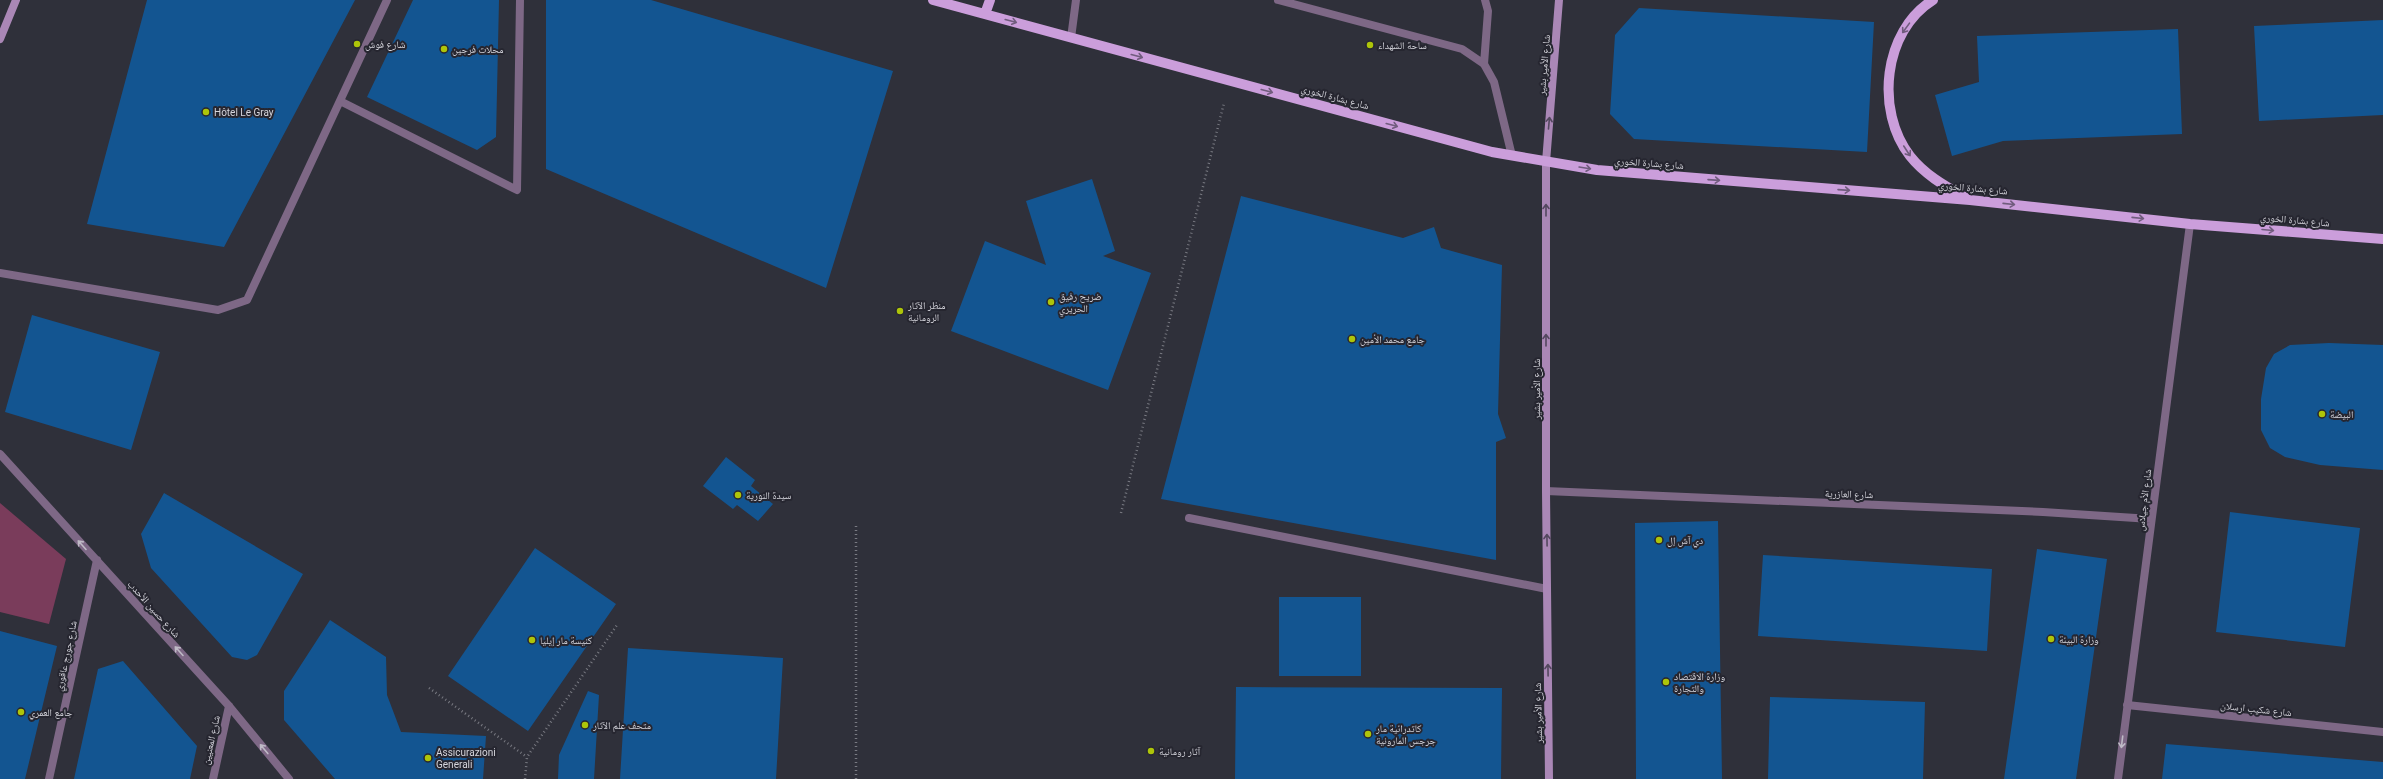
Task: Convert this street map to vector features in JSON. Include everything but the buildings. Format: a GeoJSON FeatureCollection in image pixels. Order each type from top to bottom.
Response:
{"type":"FeatureCollection","features":[{"type":"Feature","properties":{"kind":"main road","name":"شارع بشارة الخوري"},"geometry":{"type":"LineString","coordinates":[[933,0],[1229,81],[1512,156],[1546,162],[1597,170],[1970,200],[2190,224],[2383,239]]}},
{"type":"Feature","properties":{"kind":"main road"},"geometry":{"type":"LineString","coordinates":[[985,14],[990,0]]}},
{"type":"Feature","properties":{"kind":"main road"},"geometry":{"type":"LineString","coordinates":[[1933,0],[1912,20],[1898,39],[1891,62],[1889,105],[1893,124],[1910,156],[1924,171],[1938,182],[1970,200]]}},
{"type":"Feature","properties":{"kind":"street"},"geometry":{"type":"LineString","coordinates":[[0,39],[16,0]]}},
{"type":"Feature","properties":{"kind":"street"},"geometry":{"type":"LineString","coordinates":[[0,273],[218,310],[247,300],[387,0]]}},
{"type":"Feature","properties":{"kind":"street"},"geometry":{"type":"LineString","coordinates":[[340,100],[517,190],[520,0]]}},
{"type":"Feature","properties":{"kind":"street"},"geometry":{"type":"LineString","coordinates":[[1071,38],[1076,0]]}},
{"type":"Feature","properties":{"kind":"street"},"geometry":{"type":"LineString","coordinates":[[1278,0],[1462,49],[1484,64],[1494,82],[1512,156]]}},
{"type":"Feature","properties":{"kind":"street"},"geometry":{"type":"LineString","coordinates":[[1484,64],[1488,11],[1485,0]]}},
{"type":"Feature","properties":{"kind":"street","name":"شارع الأمير بشير"},"geometry":{"type":"LineString","coordinates":[[1549,779],[1546,491],[1546,162],[1559,0]]}},
{"type":"Feature","properties":{"kind":"street","name":"شارع الأم جيلاس"},"geometry":{"type":"LineString","coordinates":[[2118,779],[2190,224]]}},
{"type":"Feature","properties":{"kind":"street","name":"شارع حسين الأحدب"},"geometry":{"type":"LineString","coordinates":[[0,454],[229,706],[289,779]]}},
{"type":"Feature","properties":{"kind":"street","name":"شارع العازرية"},"geometry":{"type":"LineString","coordinates":[[1546,491],[2043,512],[2152,519]]}},
{"type":"Feature","properties":{"kind":"street"},"geometry":{"type":"LineString","coordinates":[[1189,518],[1547,589]]}},
{"type":"Feature","properties":{"kind":"street","name":"شارع جورج عاقوري"},"geometry":{"type":"LineString","coordinates":[[49,779],[97,560]]}},
{"type":"Feature","properties":{"kind":"street","name":"شارع شكيب ارسلان"},"geometry":{"type":"LineString","coordinates":[[2127,705],[2383,732]]}},
{"type":"Feature","properties":{"kind":"street","name":"شارع المعنيين"},"geometry":{"type":"LineString","coordinates":[[213,779],[229,706]]}},
{"type":"Feature","properties":{"kind":"path"},"geometry":{"type":"LineString","coordinates":[[1121,513],[1229,81]]}},
{"type":"Feature","properties":{"kind":"path"},"geometry":{"type":"LineString","coordinates":[[856,525],[856,779]]}},
{"type":"Feature","properties":{"kind":"path"},"geometry":{"type":"LineString","coordinates":[[525,779],[527,757],[617,626]]}},
{"type":"Feature","properties":{"kind":"path"},"geometry":{"type":"LineString","coordinates":[[429,688],[527,757]]}},
{"type":"Feature","properties":{"kind":"shaded area"},"geometry":{"type":"Polygon","coordinates":[[[0,503],[66,559],[49,624],[0,612],[0,503]]]}},
{"type":"Feature","properties":{"kind":"place","name":"شارع فوش"},"geometry":{"type":"Point","coordinates":[357,44]}},
{"type":"Feature","properties":{"kind":"place","name":"ساحة الشهداء"},"geometry":{"type":"Point","coordinates":[1370,45]}},
{"type":"Feature","properties":{"kind":"place","name":"محلات فرجين"},"geometry":{"type":"Point","coordinates":[444,49]}},
{"type":"Feature","properties":{"kind":"place","name":"Hôtel Le Gray"},"geometry":{"type":"Point","coordinates":[206,112]}},
{"type":"Feature","properties":{"kind":"place","name":"ضريح رفيق الحريري"},"geometry":{"type":"Point","coordinates":[1051,302]}},
{"type":"Feature","properties":{"kind":"place","name":"منظر الآثار الرومانية"},"geometry":{"type":"Point","coordinates":[900,311]}},
{"type":"Feature","properties":{"kind":"place","name":"جامع محمد الأمين"},"geometry":{"type":"Point","coordinates":[1352,339]}},
{"type":"Feature","properties":{"kind":"place","name":"البيضة"},"geometry":{"type":"Point","coordinates":[2322,414]}},
{"type":"Feature","properties":{"kind":"place","name":"سيدة النورية"},"geometry":{"type":"Point","coordinates":[738,495]}},
{"type":"Feature","properties":{"kind":"place","name":"دي آش إل"},"geometry":{"type":"Point","coordinates":[1659,540]}},
{"type":"Feature","properties":{"kind":"place","name":"وزارة البيئة"},"geometry":{"type":"Point","coordinates":[2051,639]}},
{"type":"Feature","properties":{"kind":"place","name":"كنيسة مار إيليا"},"geometry":{"type":"Point","coordinates":[532,640]}},
{"type":"Feature","properties":{"kind":"place","name":"وزارة الاقتصاد والتجارة"},"geometry":{"type":"Point","coordinates":[1666,682]}},
{"type":"Feature","properties":{"kind":"place","name":"جامع العمري"},"geometry":{"type":"Point","coordinates":[21,712]}},
{"type":"Feature","properties":{"kind":"place","name":"متحف علم الآثار"},"geometry":{"type":"Point","coordinates":[585,725]}},
{"type":"Feature","properties":{"kind":"place","name":"كاتدرائية مار جرجس المارونية"},"geometry":{"type":"Point","coordinates":[1368,734]}},
{"type":"Feature","properties":{"kind":"place","name":"آثار رومانية"},"geometry":{"type":"Point","coordinates":[1151,751]}},
{"type":"Feature","properties":{"kind":"place","name":"Assicurazioni Generali"},"geometry":{"type":"Point","coordinates":[428,758]}}]}
